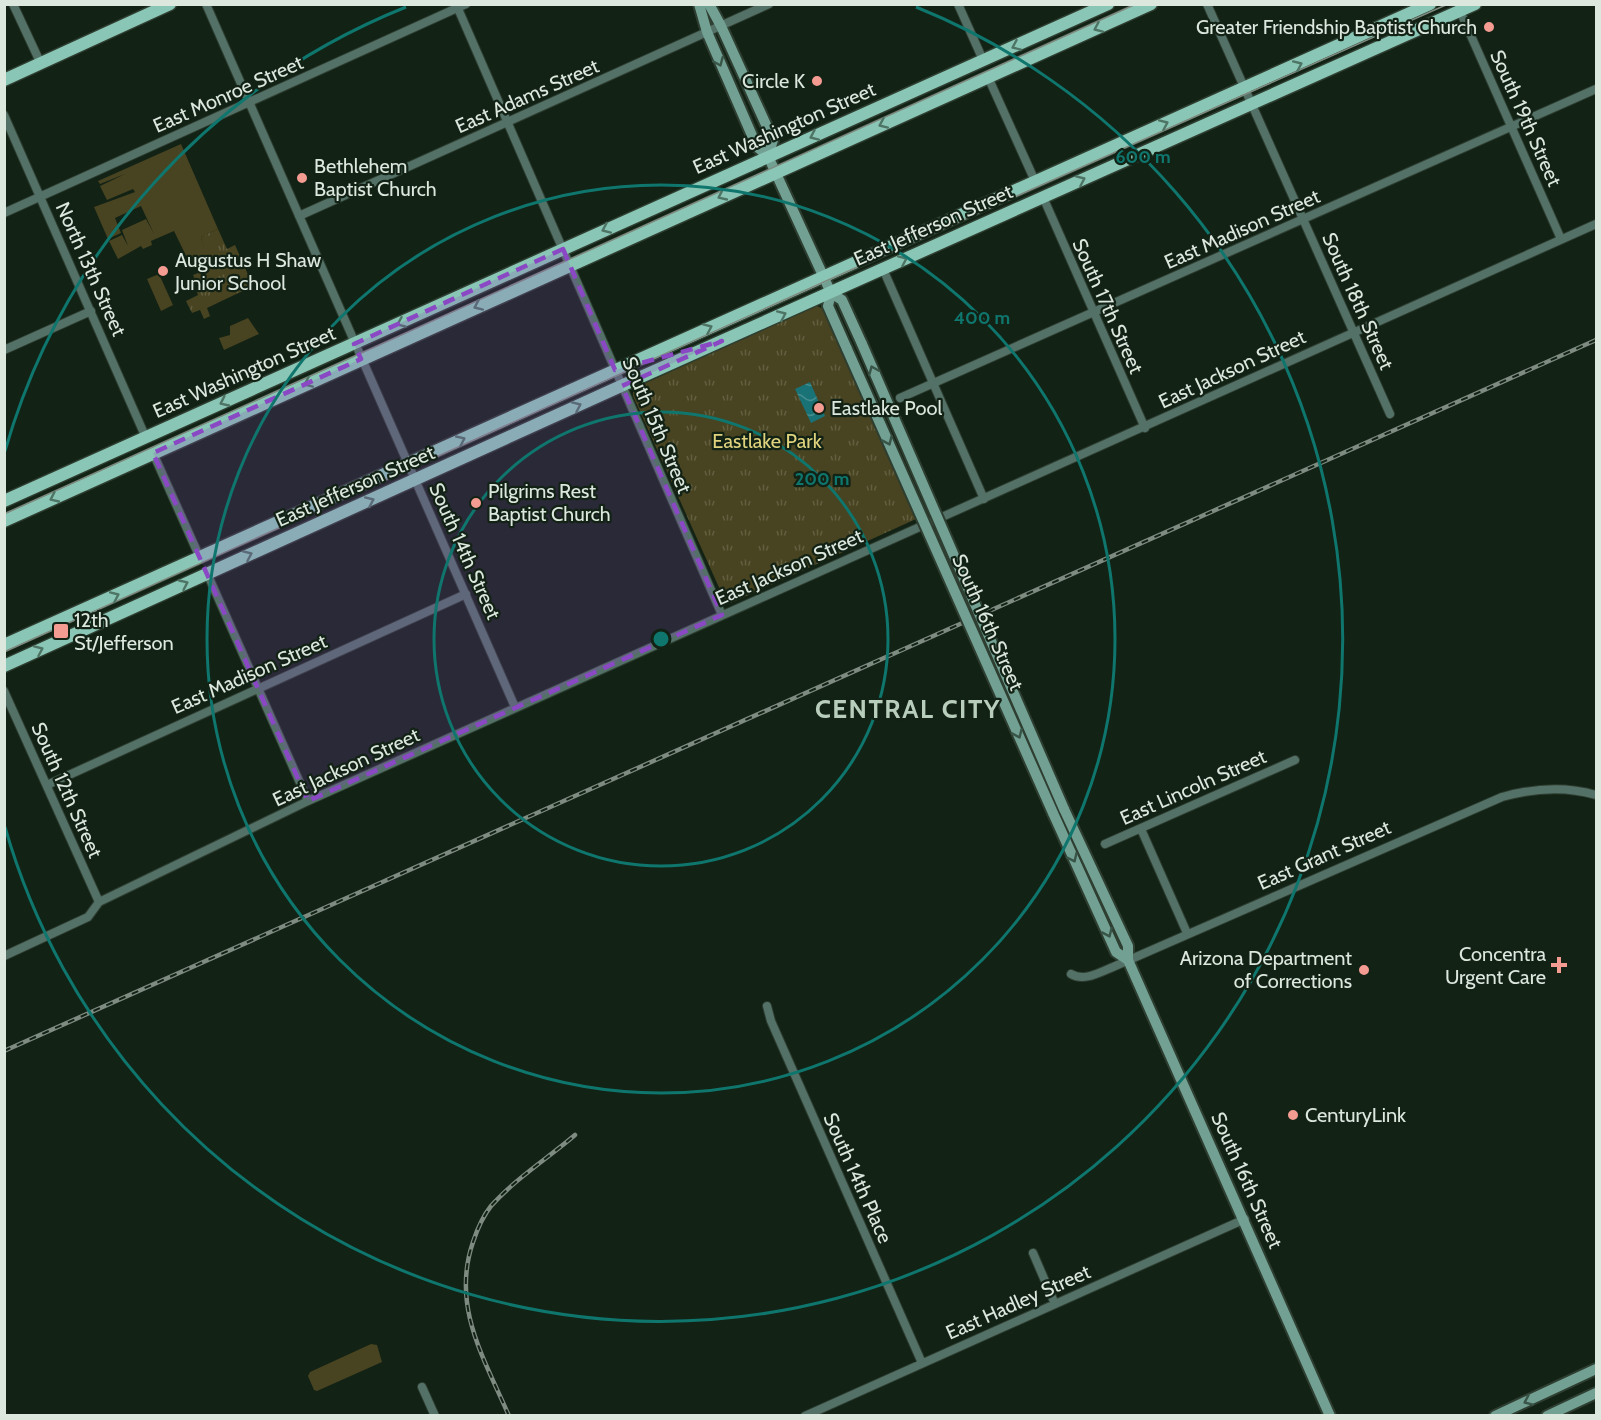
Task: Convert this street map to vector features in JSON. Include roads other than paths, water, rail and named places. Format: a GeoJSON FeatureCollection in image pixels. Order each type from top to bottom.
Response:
{"type":"FeatureCollection","features":[{"type":"Feature","properties":{"kind":"main road"},"geometry":{"type":"LineString","coordinates":[[4,80],[170,4]]}},
{"type":"Feature","properties":{"kind":"main road"},"geometry":{"type":"LineString","coordinates":[[699,4],[707,32],[757,147],[768,156],[773,140],[709,4]]}},
{"type":"Feature","properties":{"kind":"main road","name":"East Washington Street"},"geometry":{"type":"LineString","coordinates":[[4,501],[1108,4]]}},
{"type":"Feature","properties":{"kind":"main road","name":"East Washington Street"},"geometry":{"type":"LineString","coordinates":[[4,521],[1151,4]]}},
{"type":"Feature","properties":{"kind":"main road","name":"East Jefferson Street"},"geometry":{"type":"LineString","coordinates":[[4,645],[1035,181],[1357,39],[1430,4]]}},
{"type":"Feature","properties":{"kind":"main road","name":"East Jefferson Street"},"geometry":{"type":"LineString","coordinates":[[4,666],[1475,4]]}},
{"type":"Feature","properties":{"kind":"main road","name":"East Jefferson Street"},"geometry":{"type":"LineString","coordinates":[[1357,39],[1433,23]]}},
{"type":"Feature","properties":{"kind":"main road"},"geometry":{"type":"LineString","coordinates":[[876,108],[956,92]]}},
{"type":"Feature","properties":{"kind":"main road","name":"East Jefferson Street"},"geometry":{"type":"LineString","coordinates":[[1067,168],[1161,144]]}},
{"type":"Feature","properties":{"kind":"main road","name":"South 16th Street"},"geometry":{"type":"LineString","coordinates":[[768,156],[823,277],[831,293],[842,300],[862,344],[1116,952],[1128,960],[1245,1219],[1330,1416]]}},
{"type":"Feature","properties":{"kind":"main road","name":"East Washington Street"},"geometry":{"type":"LineString","coordinates":[[477,289],[551,273]]}},
{"type":"Feature","properties":{"kind":"main road","name":"South 16th Street"},"geometry":{"type":"LineString","coordinates":[[831,293],[828,306],[1058,811]]}},
{"type":"Feature","properties":{"kind":"main road","name":"East Jefferson Street"},"geometry":{"type":"LineString","coordinates":[[634,362],[722,341]]}},
{"type":"Feature","properties":{"kind":"main road","name":"East Washington Street"},"geometry":{"type":"LineString","coordinates":[[26,491],[123,466]]}},
{"type":"Feature","properties":{"kind":"main road"},"geometry":{"type":"LineString","coordinates":[[234,542],[315,525]]}},
{"type":"Feature","properties":{"kind":"main road"},"geometry":{"type":"LineString","coordinates":[[1495,1416],[1596,1369]]}},
{"type":"Feature","properties":{"kind":"main road"},"geometry":{"type":"LineString","coordinates":[[1560,1387],[1569,1406]]}},
{"type":"Feature","properties":{"kind":"main road"},"geometry":{"type":"LineString","coordinates":[[1547,1416],[1596,1393]]}},
{"type":"Feature","properties":{"kind":"street"},"geometry":{"type":"LineString","coordinates":[[13,4],[41,64]]}},
{"type":"Feature","properties":{"kind":"street","name":"South 14th Street"},"geometry":{"type":"LineString","coordinates":[[206,4],[515,707]]}},
{"type":"Feature","properties":{"kind":"street","name":"East Monroe Street"},"geometry":{"type":"LineString","coordinates":[[4,213],[456,6],[466,4]]}},
{"type":"Feature","properties":{"kind":"street","name":"East Adams Street"},"geometry":{"type":"LineString","coordinates":[[299,216],[769,4]]}},
{"type":"Feature","properties":{"kind":"street"},"geometry":{"type":"LineString","coordinates":[[958,4],[983,60]]}},
{"type":"Feature","properties":{"kind":"street","name":"South 18th Street"},"geometry":{"type":"LineString","coordinates":[[1207,4],[1390,414]]}},
{"type":"Feature","properties":{"kind":"street","name":"South 15th Street"},"geometry":{"type":"LineString","coordinates":[[456,6],[722,615]]}},
{"type":"Feature","properties":{"kind":"street","name":"South 19th Street"},"geometry":{"type":"LineString","coordinates":[[1460,11],[1561,239]]}},
{"type":"Feature","properties":{"kind":"street"},"geometry":{"type":"LineString","coordinates":[[988,77],[1035,181]]}},
{"type":"Feature","properties":{"kind":"street","name":"East Madison Street"},"geometry":{"type":"LineString","coordinates":[[900,398],[1596,89]]}},
{"type":"Feature","properties":{"kind":"street","name":"North 13th Street"},"geometry":{"type":"LineString","coordinates":[[4,115],[146,438]]}},
{"type":"Feature","properties":{"kind":"street","name":"South 17th Street"},"geometry":{"type":"LineString","coordinates":[[1043,197],[1145,428]]}},
{"type":"Feature","properties":{"kind":"street","name":"East Jackson Street"},"geometry":{"type":"LineString","coordinates":[[4,956],[88,917],[99,902],[308,801],[1596,224]]}},
{"type":"Feature","properties":{"kind":"street"},"geometry":{"type":"LineString","coordinates":[[883,269],[984,499]]}},
{"type":"Feature","properties":{"kind":"street"},"geometry":{"type":"LineString","coordinates":[[4,350],[91,311]]}},
{"type":"Feature","properties":{"kind":"street"},"geometry":{"type":"LineString","coordinates":[[153,453],[200,558]]}},
{"type":"Feature","properties":{"kind":"street"},"geometry":{"type":"LineString","coordinates":[[207,573],[308,801]]}},
{"type":"Feature","properties":{"kind":"street","name":"East Madison Street"},"geometry":{"type":"LineString","coordinates":[[47,784],[466,594]]}},
{"type":"Feature","properties":{"kind":"street","name":"South 12th Street"},"geometry":{"type":"LineString","coordinates":[[4,691],[99,902]]}},
{"type":"Feature","properties":{"kind":"street","name":"East Lincoln Street"},"geometry":{"type":"LineString","coordinates":[[1106,844],[1295,760]]}},
{"type":"Feature","properties":{"kind":"street","name":"East Grant Street"},"geometry":{"type":"LineString","coordinates":[[1071,974],[1077,978],[1088,977],[1502,797],[1539,789],[1560,788],[1596,795]]}},
{"type":"Feature","properties":{"kind":"street"},"geometry":{"type":"LineString","coordinates":[[1141,828],[1186,933]]}},
{"type":"Feature","properties":{"kind":"street","name":"South 14th Place"},"geometry":{"type":"LineString","coordinates":[[767,1006],[771,1022],[922,1363]]}},
{"type":"Feature","properties":{"kind":"street","name":"East Hadley Street"},"geometry":{"type":"LineString","coordinates":[[805,1416],[1245,1219]]}},
{"type":"Feature","properties":{"kind":"street"},"geometry":{"type":"LineString","coordinates":[[1033,1253],[1055,1304]]}},
{"type":"Feature","properties":{"kind":"street"},"geometry":{"type":"LineString","coordinates":[[422,1387],[435,1416]]}},
{"type":"Feature","properties":{"kind":"water"},"geometry":{"type":"Polygon","coordinates":[[[810,382],[825,416],[811,423],[795,389],[810,382]]]}},
{"type":"Feature","properties":{"kind":"tram line"},"geometry":{"type":"LineString","coordinates":[[4,514],[1136,4]]}},
{"type":"Feature","properties":{"kind":"tram line"},"geometry":{"type":"LineString","coordinates":[[4,652],[826,281],[1448,4]]}},
{"type":"Feature","properties":{"kind":"railway"},"geometry":{"type":"LineString","coordinates":[[4,1051],[1596,340]]}},
{"type":"Feature","properties":{"kind":"railway"},"geometry":{"type":"LineString","coordinates":[[509,1416],[473,1331],[468,1310],[467,1265],[476,1233],[491,1206],[521,1178],[575,1135]]}},
{"type":"Feature","properties":{"kind":"place","name":"Greater Friendship Baptist Church"},"geometry":{"type":"Point","coordinates":[1489,27]}},
{"type":"Feature","properties":{"kind":"place","name":"Circle K"},"geometry":{"type":"Point","coordinates":[817,81]}},
{"type":"Feature","properties":{"kind":"place","name":"Bethlehem Baptist Church"},"geometry":{"type":"Point","coordinates":[302,178]}},
{"type":"Feature","properties":{"kind":"place","name":"Augustus H Shaw Junior School"},"geometry":{"type":"Point","coordinates":[163,271]}},
{"type":"Feature","properties":{"kind":"place","name":"Eastlake Pool"},"geometry":{"type":"Point","coordinates":[819,408]}},
{"type":"Feature","properties":{"kind":"place","name":"Pilgrims Rest Baptist Church"},"geometry":{"type":"Point","coordinates":[476,503]}},
{"type":"Feature","properties":{"kind":"place","name":"12th St/Jefferson"},"geometry":{"type":"Point","coordinates":[61,631]}},
{"type":"Feature","properties":{"kind":"place","name":"Concentra Urgent Care"},"geometry":{"type":"Point","coordinates":[1559,965]}},
{"type":"Feature","properties":{"kind":"place","name":"Arizona Department of Corrections"},"geometry":{"type":"Point","coordinates":[1364,970]}},
{"type":"Feature","properties":{"kind":"place","name":"CenturyLink"},"geometry":{"type":"Point","coordinates":[1293,1115]}},
{"type":"Feature","properties":{"kind":"district","name":"CENTRAL CITY"},"geometry":{"type":"Point","coordinates":[908,709]}},
{"type":"Feature","properties":{"kind":"park label","name":"Eastlake Park"},"geometry":{"type":"Point","coordinates":[767,441]}}]}
